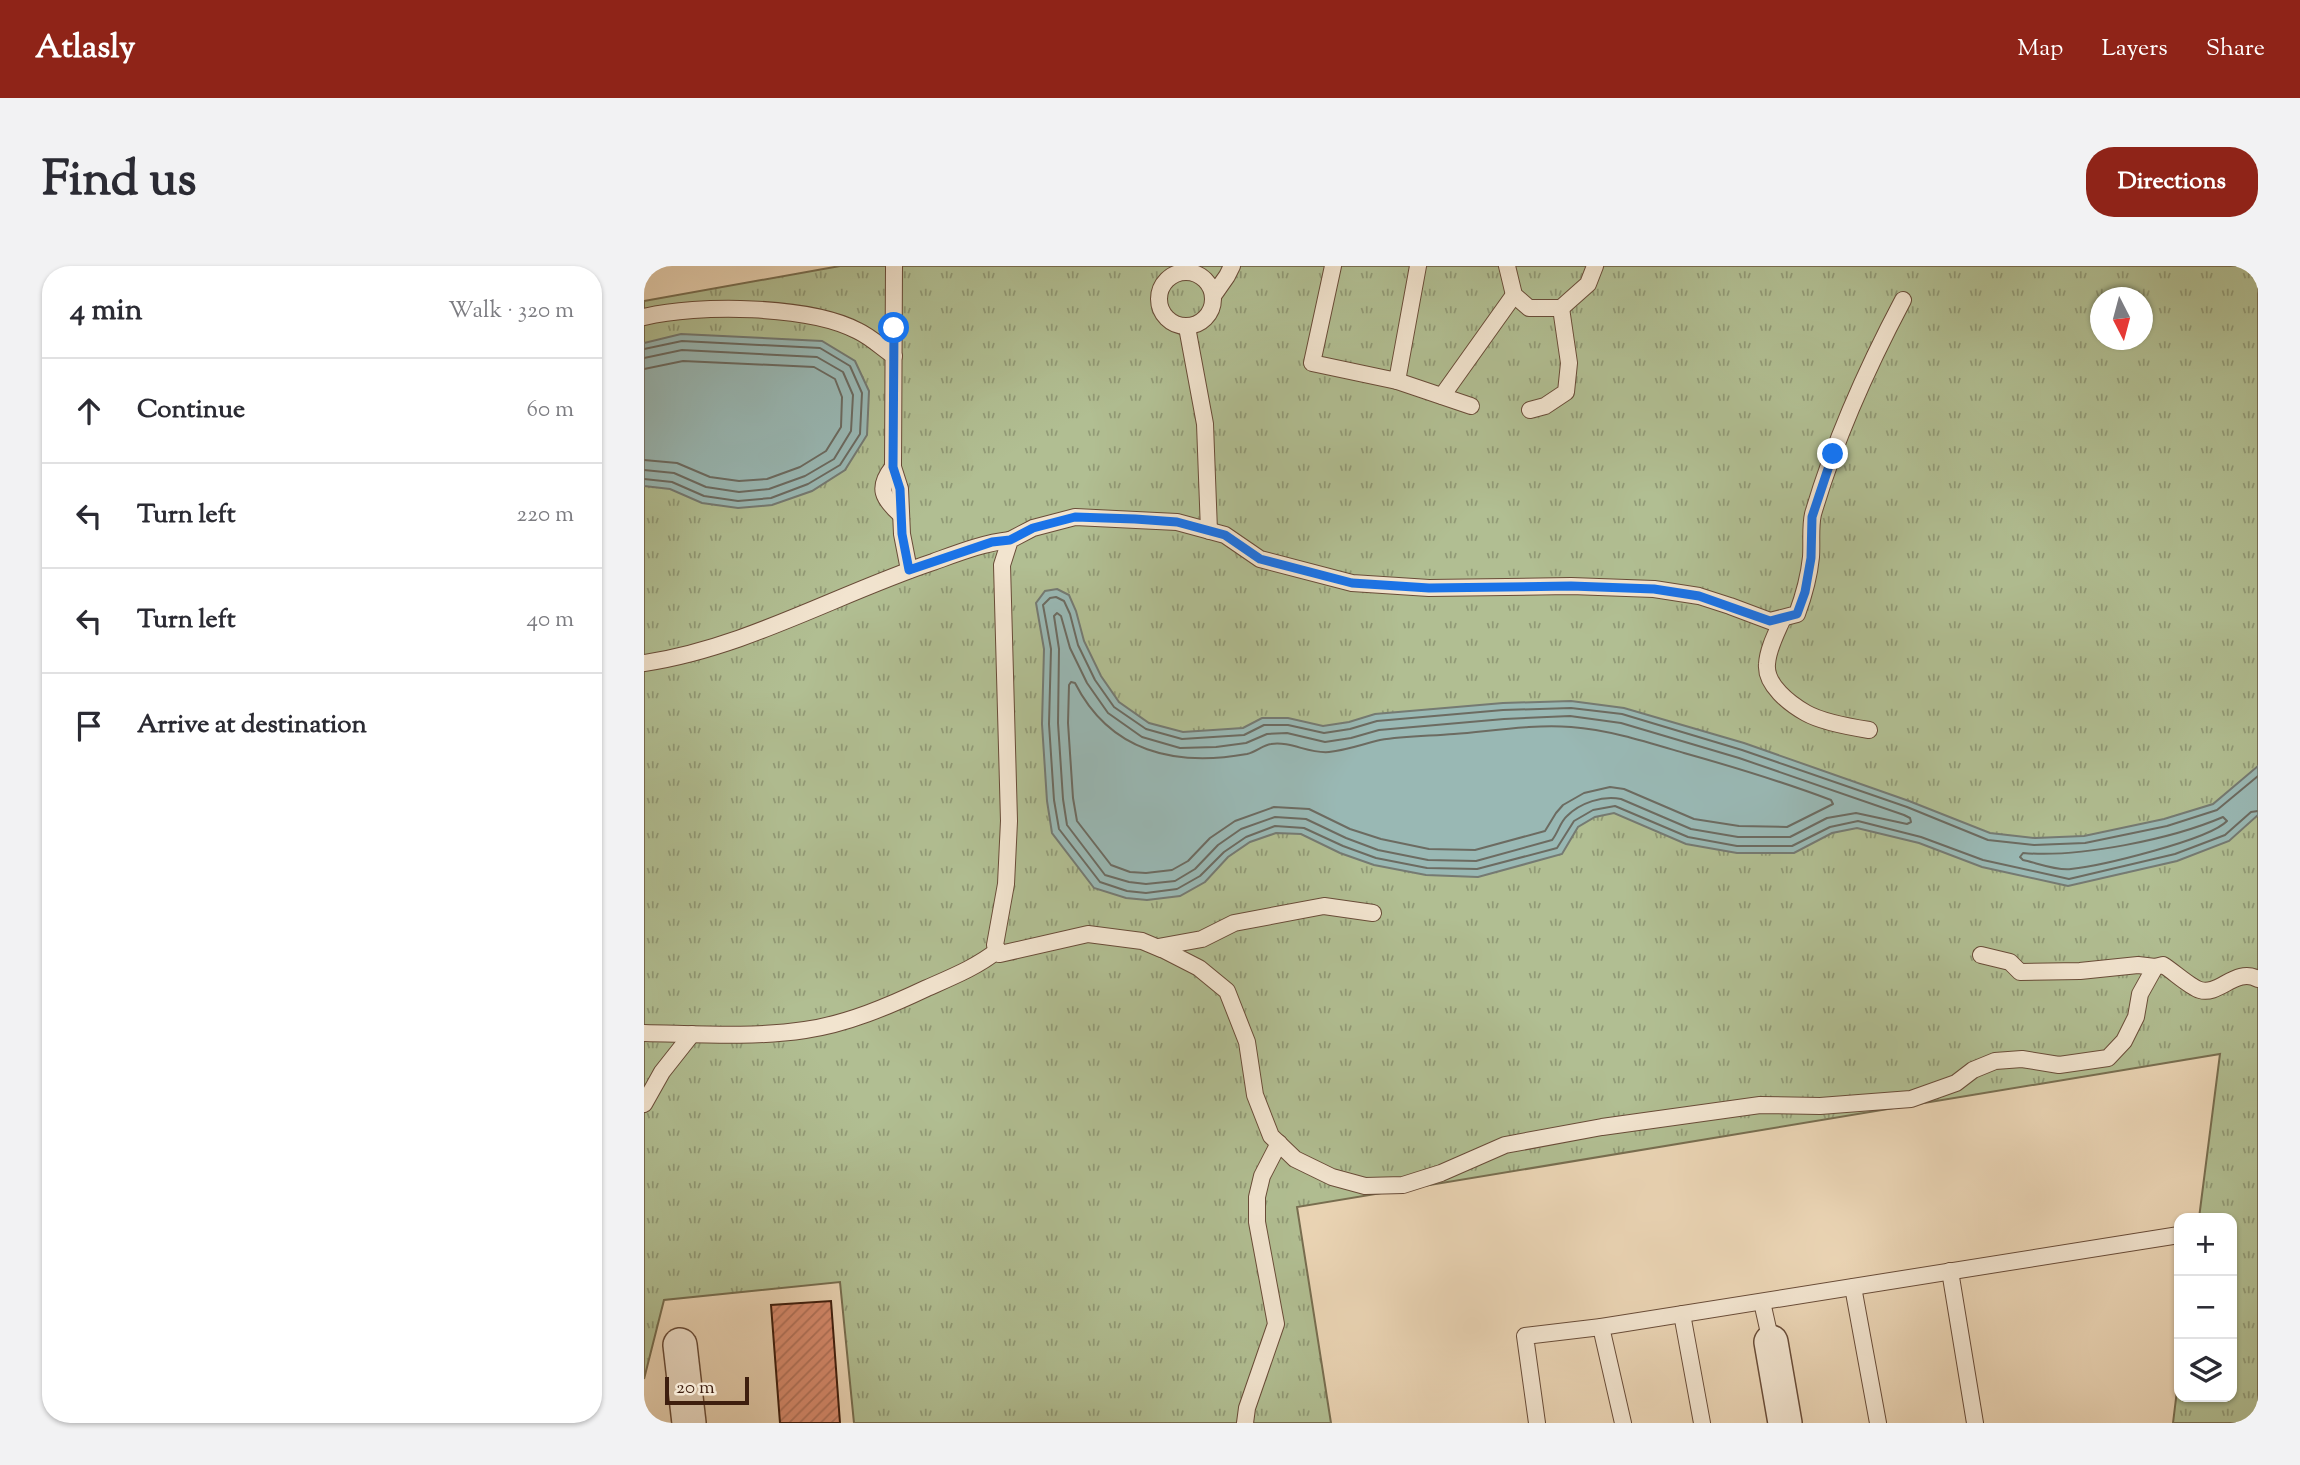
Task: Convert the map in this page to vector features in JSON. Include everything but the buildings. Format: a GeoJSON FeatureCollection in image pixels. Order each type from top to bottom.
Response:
{"type":"FeatureCollection","features":[{"type":"Feature","properties":{"kind":"street"},"geometry":{"type":"LineString","coordinates":[[1771,1342],[1785,1423]]}},
{"type":"Feature","properties":{"kind":"street"},"geometry":{"type":"LineString","coordinates":[[680,1345],[689,1423]]}},
{"type":"Feature","properties":{"kind":"lane"},"geometry":{"type":"LineString","coordinates":[[894,266],[893,467],[887,475],[883,490],[887,503],[901,515],[909,570]]}},
{"type":"Feature","properties":{"kind":"lane"},"geometry":{"type":"LineString","coordinates":[[1213,296],[1232,266]]}},
{"type":"Feature","properties":{"kind":"lane"},"geometry":{"type":"LineString","coordinates":[[1333,266],[1312,363],[1397,381],[1472,406]]}},
{"type":"Feature","properties":{"kind":"lane"},"geometry":{"type":"LineString","coordinates":[[1397,381],[1418,266]]}},
{"type":"Feature","properties":{"kind":"lane"},"geometry":{"type":"LineString","coordinates":[[1507,266],[1514,295],[1529,308],[1561,308],[1588,284],[1595,266]]}},
{"type":"Feature","properties":{"kind":"lane"},"geometry":{"type":"LineString","coordinates":[[1175,273],[1195,273],[1210,284],[1213,296],[1214,303],[1205,320],[1187,327],[1168,321],[1158,305],[1161,286],[1175,273]]}},
{"type":"Feature","properties":{"kind":"lane"},"geometry":{"type":"LineString","coordinates":[[1442,396],[1514,295]]}},
{"type":"Feature","properties":{"kind":"lane"},"geometry":{"type":"LineString","coordinates":[[644,663],[696,653],[793,618],[909,570],[992,542],[1010,540],[1033,528],[1075,517],[1177,522],[1225,535],[1260,559],[1352,583],[1429,588],[1571,586],[1654,589],[1699,596],[1770,621],[1797,614],[1805,592],[1811,558],[1812,517],[1833,454],[1871,360],[1903,300]]}},
{"type":"Feature","properties":{"kind":"lane"},"geometry":{"type":"LineString","coordinates":[[1530,410],[1545,406],[1566,393],[1569,363],[1561,308]]}},
{"type":"Feature","properties":{"kind":"lane"},"geometry":{"type":"LineString","coordinates":[[644,317],[692,310],[726,309],[825,318],[859,331],[894,356]]}},
{"type":"Feature","properties":{"kind":"lane"},"geometry":{"type":"LineString","coordinates":[[1187,327],[1205,424],[1209,531]]}},
{"type":"Feature","properties":{"kind":"lane"},"geometry":{"type":"LineString","coordinates":[[1010,540],[1002,565],[1009,821],[1006,884],[995,945],[1000,954],[1088,934],[1142,941],[1199,968],[1227,991],[1247,1042],[1255,1095],[1271,1136],[1295,1159],[1332,1177],[1365,1186],[1403,1185],[1441,1173],[1505,1144],[1602,1127],[1760,1105],[1819,1106],[1911,1099],[1956,1083],[1973,1070],[1995,1061],[2022,1059],[2059,1065],[2108,1058],[2124,1041],[2136,1017],[2140,994],[2155,967]]}},
{"type":"Feature","properties":{"kind":"lane"},"geometry":{"type":"LineString","coordinates":[[992,542],[1004,558]]}},
{"type":"Feature","properties":{"kind":"lane"},"geometry":{"type":"LineString","coordinates":[[1783,618],[1772,642],[1766,666],[1770,681],[1787,699],[1807,714],[1869,730]]}},
{"type":"Feature","properties":{"kind":"lane"},"geometry":{"type":"LineString","coordinates":[[1161,949],[1158,947],[1202,939],[1234,923],[1324,906],[1373,913]]}},
{"type":"Feature","properties":{"kind":"lane"},"geometry":{"type":"LineString","coordinates":[[644,1033],[759,1034],[807,1030],[847,1021],[911,996],[982,963],[998,950]]}},
{"type":"Feature","properties":{"kind":"lane"},"geometry":{"type":"LineString","coordinates":[[1981,955],[2010,962],[2020,972],[2163,965],[2198,990],[2209,991],[2231,979],[2252,975],[2258,979]]}},
{"type":"Feature","properties":{"kind":"lane"},"geometry":{"type":"LineString","coordinates":[[644,1104],[662,1072],[692,1034]]}},
{"type":"Feature","properties":{"kind":"lane"},"geometry":{"type":"LineString","coordinates":[[1245,1423],[1247,1408],[1276,1324],[1257,1222],[1257,1197],[1262,1176],[1284,1148]]}},
{"type":"Feature","properties":{"kind":"lane"},"geometry":{"type":"LineString","coordinates":[[1536,1423],[1525,1336],[1601,1327],[2174,1236]]}},
{"type":"Feature","properties":{"kind":"lane"},"geometry":{"type":"LineString","coordinates":[[1950,1270],[1975,1423]]}},
{"type":"Feature","properties":{"kind":"lane"},"geometry":{"type":"LineString","coordinates":[[1853,1287],[1878,1423]]}},
{"type":"Feature","properties":{"kind":"lane"},"geometry":{"type":"LineString","coordinates":[[1762,1302],[1771,1342]]}},
{"type":"Feature","properties":{"kind":"lane"},"geometry":{"type":"LineString","coordinates":[[1682,1314],[1702,1423]]}},
{"type":"Feature","properties":{"kind":"lane"},"geometry":{"type":"LineString","coordinates":[[1601,1327],[1623,1423]]}},
{"type":"Feature","properties":{"kind":"green space"},"geometry":{"type":"Polygon","coordinates":[[[840,266],[2258,266],[2258,1423],[2173,1423],[2176,1402],[2237,1402],[2237,1213],[2200,1213],[2220,1054],[1297,1207],[1331,1423],[854,1423],[840,1282],[664,1300],[644,1379],[644,301],[840,266]]]}},
{"type":"Feature","properties":{"kind":"water"},"geometry":{"type":"Polygon","coordinates":[[[681,334],[822,341],[855,361],[869,391],[867,435],[845,470],[812,491],[772,505],[738,508],[702,503],[670,489],[644,486],[644,343],[681,334]]]}},
{"type":"Feature","properties":{"kind":"water"},"geometry":{"type":"Polygon","coordinates":[[[1057,589],[1069,595],[1084,641],[1101,676],[1119,702],[1149,723],[1183,732],[1243,728],[1262,718],[1288,718],[1323,726],[1375,714],[1503,703],[1571,701],[1624,708],[1744,743],[1909,801],[1990,833],[2035,838],[2084,836],[2164,819],[2213,804],[2258,766],[2258,815],[2229,841],[2177,861],[2068,886],[1982,867],[1919,843],[1857,828],[1832,833],[1794,853],[1737,853],[1686,844],[1614,813],[1595,817],[1578,827],[1562,854],[1478,877],[1426,875],[1374,865],[1340,853],[1301,834],[1276,833],[1250,842],[1228,857],[1205,882],[1180,896],[1147,900],[1126,898],[1094,888],[1052,833],[1042,724],[1044,649],[1036,603],[1045,591],[1057,589]]]}},
{"type":"Feature","properties":{"kind":"route"},"geometry":{"type":"LineString","coordinates":[[894,328],[893,467],[900,489],[902,534],[909,570],[992,542],[1010,540],[1033,528],[1075,517],[1135,519],[1177,522],[1225,535],[1260,559],[1352,583],[1429,588],[1571,586],[1654,589],[1699,596],[1770,621],[1797,614],[1805,592],[1811,558],[1812,517],[1833,454]]}}]}
